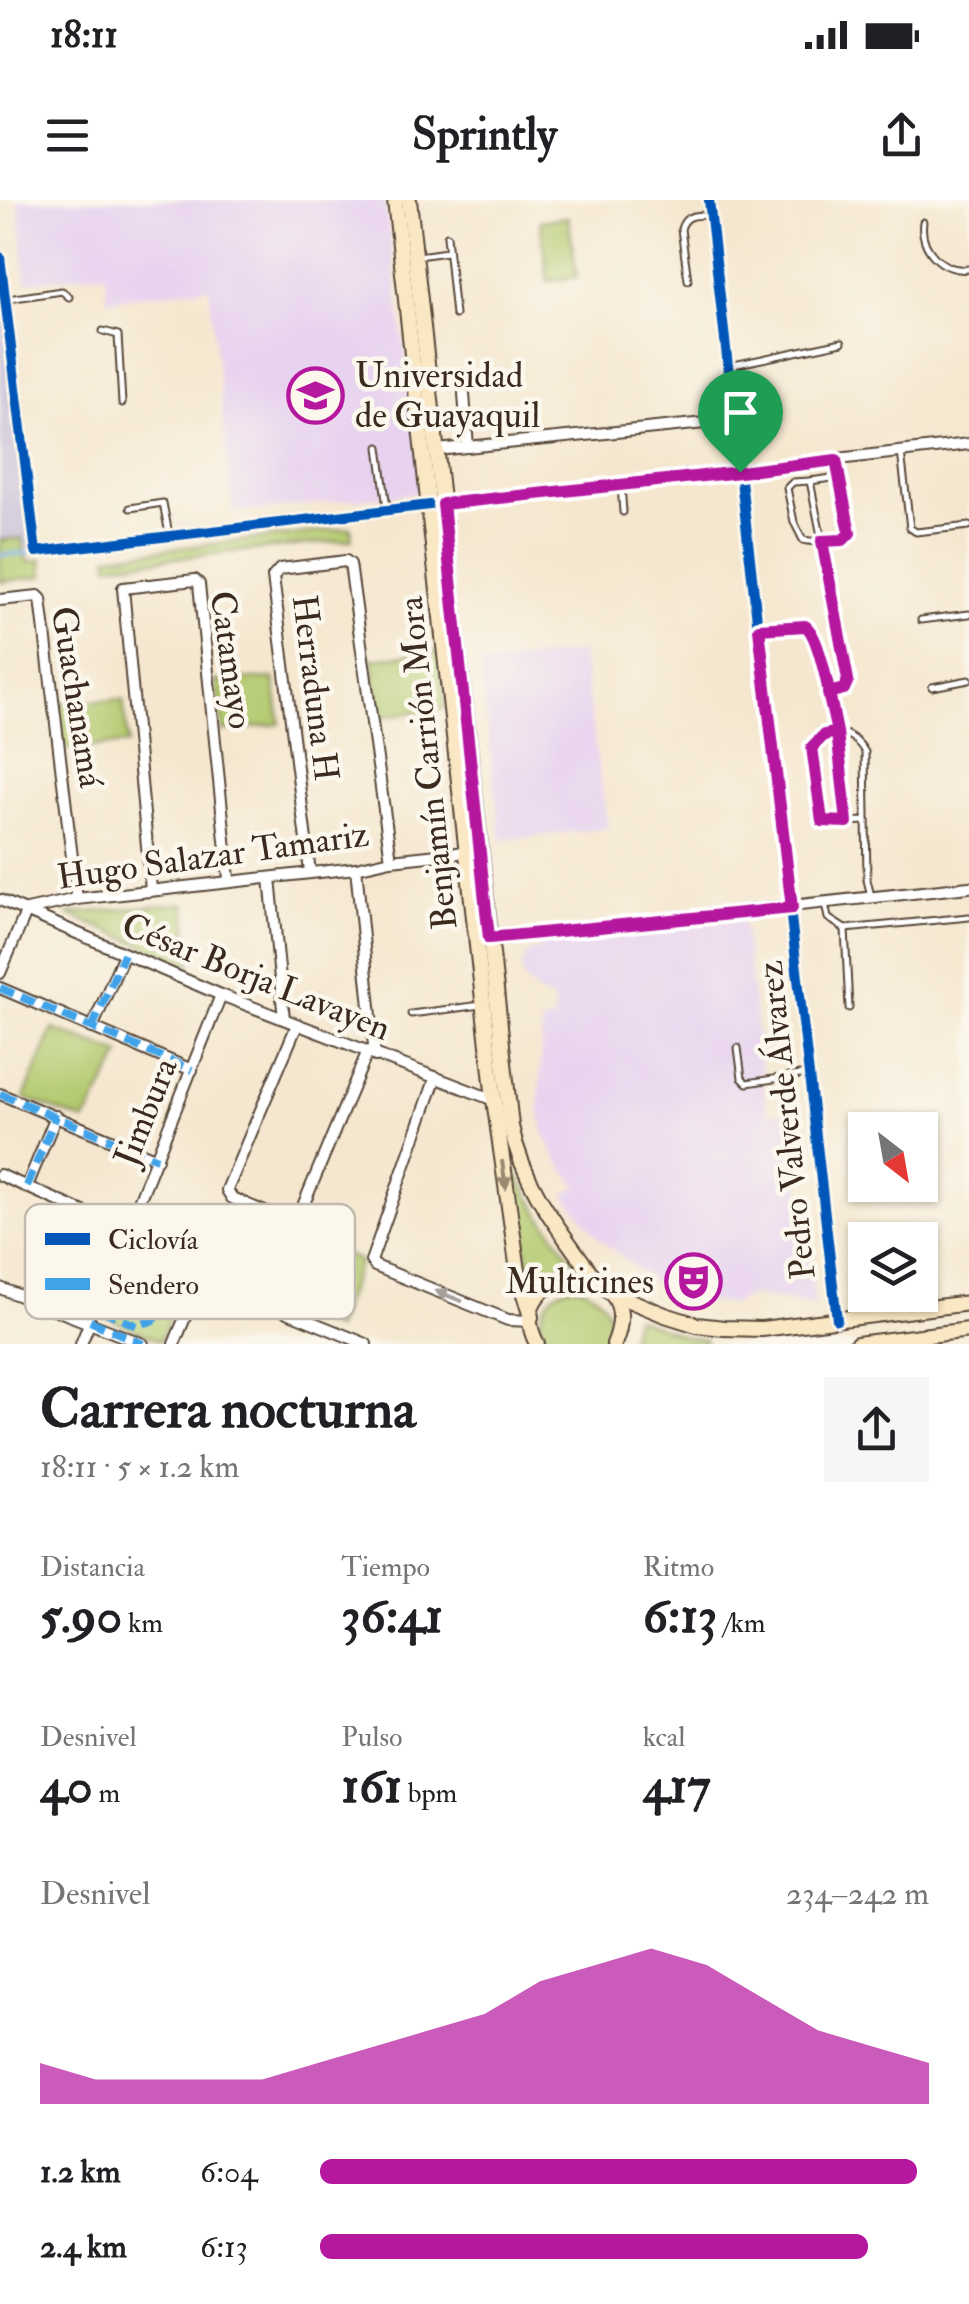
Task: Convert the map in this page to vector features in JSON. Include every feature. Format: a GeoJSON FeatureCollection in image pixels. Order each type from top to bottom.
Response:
{"type":"FeatureCollection","features":[{"type":"Feature","properties":{"kind":"main road","name":"Benjamín Carrión Mora"},"geometry":{"type":"LineString","coordinates":[[395,200],[437,505],[515,1144],[542,1205],[604,1287]]}},
{"type":"Feature","properties":{"kind":"main road","name":"Benjamín Carrión Mora"},"geometry":{"type":"LineString","coordinates":[[409,200],[437,450],[437,505],[466,852],[519,1278],[537,1344]]}},
{"type":"Feature","properties":{"kind":"main road"},"geometry":{"type":"LineString","coordinates":[[526,1344],[535,1302],[556,1281],[584,1277],[697,1325],[762,1329],[969,1303]]}},
{"type":"Feature","properties":{"kind":"main road"},"geometry":{"type":"LineString","coordinates":[[604,1287],[620,1317],[614,1344]]}},
{"type":"Feature","properties":{"kind":"main road"},"geometry":{"type":"LineString","coordinates":[[857,1344],[969,1330]]}},
{"type":"Feature","properties":{"kind":"street","name":"Pedro Valverde Álvarez"},"geometry":{"type":"LineString","coordinates":[[709,200],[837,1320]]}},
{"type":"Feature","properties":{"kind":"street"},"geometry":{"type":"LineString","coordinates":[[0,260],[36,552],[969,444]]}},
{"type":"Feature","properties":{"kind":"street"},"geometry":{"type":"LineString","coordinates":[[464,394],[468,447]]}},
{"type":"Feature","properties":{"kind":"street"},"geometry":{"type":"LineString","coordinates":[[437,450],[705,423]]}},
{"type":"Feature","properties":{"kind":"street","name":"Herraduna H"},"geometry":{"type":"LineString","coordinates":[[310,872],[273,577],[276,572],[346,561],[350,564],[391,860]]}},
{"type":"Feature","properties":{"kind":"street","name":"Catamayo"},"geometry":{"type":"LineString","coordinates":[[151,889],[123,588],[195,580],[198,584],[229,879]]}},
{"type":"Feature","properties":{"kind":"street","name":"Guachanamá"},"geometry":{"type":"LineString","coordinates":[[0,600],[38,596],[41,599],[77,898]]}},
{"type":"Feature","properties":{"kind":"street","name":"Hugo Salazar Tamariz"},"geometry":{"type":"LineString","coordinates":[[28,910],[77,898],[466,852]]}},
{"type":"Feature","properties":{"kind":"street"},"geometry":{"type":"LineString","coordinates":[[304,1204],[371,1054],[356,868]]}},
{"type":"Feature","properties":{"kind":"street"},"geometry":{"type":"LineString","coordinates":[[270,878],[284,1020]]}},
{"type":"Feature","properties":{"kind":"street"},"geometry":{"type":"LineString","coordinates":[[489,938],[969,887]]}},
{"type":"Feature","properties":{"kind":"street","name":"César Borja Lavayen"},"geometry":{"type":"LineString","coordinates":[[0,900],[221,995],[494,1100]]}},
{"type":"Feature","properties":{"kind":"street"},"geometry":{"type":"LineString","coordinates":[[0,973],[28,910]]}},
{"type":"Feature","properties":{"kind":"street"},"geometry":{"type":"LineString","coordinates":[[92,1028],[124,954]]}},
{"type":"Feature","properties":{"kind":"street"},"geometry":{"type":"LineString","coordinates":[[0,988],[192,1070]]}},
{"type":"Feature","properties":{"kind":"street","name":"Jimbura"},"geometry":{"type":"LineString","coordinates":[[139,1204],[221,995]]}},
{"type":"Feature","properties":{"kind":"street"},"geometry":{"type":"LineString","coordinates":[[246,1204],[232,1198],[227,1190],[298,1025]]}},
{"type":"Feature","properties":{"kind":"street"},"geometry":{"type":"LineString","coordinates":[[436,1077],[371,1261],[374,1266],[508,1320],[531,1321]]}},
{"type":"Feature","properties":{"kind":"street"},"geometry":{"type":"LineString","coordinates":[[0,1094],[156,1159]]}},
{"type":"Feature","properties":{"kind":"street"},"geometry":{"type":"LineString","coordinates":[[27,1186],[56,1116]]}},
{"type":"Feature","properties":{"kind":"street","name":"Jimbura"},"geometry":{"type":"LineString","coordinates":[[0,1175],[67,1204]]}},
{"type":"Feature","properties":{"kind":"street"},"geometry":{"type":"LineString","coordinates":[[0,1288],[25,1297]]}},
{"type":"Feature","properties":{"kind":"street"},"geometry":{"type":"LineString","coordinates":[[82,1319],[143,1344]]}},
{"type":"Feature","properties":{"kind":"street"},"geometry":{"type":"LineString","coordinates":[[174,1344],[184,1319]]}},
{"type":"Feature","properties":{"kind":"street"},"geometry":{"type":"LineString","coordinates":[[304,1319],[366,1344]]}},
{"type":"Feature","properties":{"kind":"street"},"geometry":{"type":"LineString","coordinates":[[81,1344],[90,1322]]}},
{"type":"Feature","properties":{"kind":"lane"},"geometry":{"type":"LineString","coordinates":[[688,280],[683,222],[688,217],[711,215]]}},
{"type":"Feature","properties":{"kind":"lane"},"geometry":{"type":"LineString","coordinates":[[923,222],[921,232],[937,260],[948,268],[969,269]]}},
{"type":"Feature","properties":{"kind":"lane"},"geometry":{"type":"LineString","coordinates":[[447,236],[455,314]]}},
{"type":"Feature","properties":{"kind":"lane"},"geometry":{"type":"LineString","coordinates":[[415,256],[448,252]]}},
{"type":"Feature","properties":{"kind":"lane"},"geometry":{"type":"LineString","coordinates":[[5,299],[62,291],[69,297]]}},
{"type":"Feature","properties":{"kind":"lane"},"geometry":{"type":"LineString","coordinates":[[103,330],[118,335],[122,403]]}},
{"type":"Feature","properties":{"kind":"lane"},"geometry":{"type":"LineString","coordinates":[[729,366],[842,342]]}},
{"type":"Feature","properties":{"kind":"lane"},"geometry":{"type":"LineString","coordinates":[[379,447],[387,510]]}},
{"type":"Feature","properties":{"kind":"lane"},"geometry":{"type":"LineString","coordinates":[[901,452],[910,528],[916,532],[969,526]]}},
{"type":"Feature","properties":{"kind":"lane"},"geometry":{"type":"LineString","coordinates":[[836,460],[840,477],[850,533],[843,540],[803,540],[790,506],[789,484],[840,477]]}},
{"type":"Feature","properties":{"kind":"lane"},"geometry":{"type":"LineString","coordinates":[[810,481],[848,680],[844,689],[828,693]]}},
{"type":"Feature","properties":{"kind":"lane"},"geometry":{"type":"LineString","coordinates":[[620,485],[623,512]]}},
{"type":"Feature","properties":{"kind":"lane"},"geometry":{"type":"LineString","coordinates":[[130,508],[163,503],[170,537]]}},
{"type":"Feature","properties":{"kind":"lane"},"geometry":{"type":"LineString","coordinates":[[921,620],[969,614]]}},
{"type":"Feature","properties":{"kind":"lane"},"geometry":{"type":"LineString","coordinates":[[759,629],[811,628],[837,732],[847,822]]}},
{"type":"Feature","properties":{"kind":"lane"},"geometry":{"type":"LineString","coordinates":[[932,686],[969,680]]}},
{"type":"Feature","properties":{"kind":"lane"},"geometry":{"type":"LineString","coordinates":[[866,820],[822,821],[812,747],[824,735],[844,732],[864,752],[866,820],[866,880],[872,898]]}},
{"type":"Feature","properties":{"kind":"lane"},"geometry":{"type":"LineString","coordinates":[[825,904],[828,918],[845,929],[969,917]]}},
{"type":"Feature","properties":{"kind":"lane"},"geometry":{"type":"LineString","coordinates":[[845,929],[848,1008]]}},
{"type":"Feature","properties":{"kind":"lane"},"geometry":{"type":"LineString","coordinates":[[411,1014],[484,1004]]}},
{"type":"Feature","properties":{"kind":"lane"},"geometry":{"type":"LineString","coordinates":[[738,1048],[742,1078],[747,1083],[810,1074]]}},
{"type":"Feature","properties":{"kind":"shaded area","name":"Universidad de Guayaquil"},"geometry":{"type":"Polygon","coordinates":[[[18,200],[385,200],[424,492],[233,513],[209,287],[107,300],[105,273],[26,282],[18,200]]]}},
{"type":"Feature","properties":{"kind":"shaded area"},"geometry":{"type":"Polygon","coordinates":[[[0,210],[34,547],[0,550],[0,210]]]}},
{"type":"Feature","properties":{"kind":"shaded area"},"geometry":{"type":"Polygon","coordinates":[[[581,652],[608,828],[501,840],[480,665],[581,652]]]}},
{"type":"Feature","properties":{"kind":"shaded area"},"geometry":{"type":"Polygon","coordinates":[[[743,919],[767,1113],[791,1111],[815,1305],[751,1295],[733,1304],[715,1303],[663,1289],[599,1239],[564,1194],[577,1186],[545,1137],[539,1110],[542,1022],[554,1020],[553,1000],[539,994],[524,979],[522,964],[528,953],[541,948],[540,943],[583,937],[585,941],[623,935],[623,930],[743,919]]]}},
{"type":"Feature","properties":{"kind":"green space"},"geometry":{"type":"Polygon","coordinates":[[[568,217],[577,277],[548,281],[540,221],[568,217]]]}},
{"type":"Feature","properties":{"kind":"green space"},"geometry":{"type":"Polygon","coordinates":[[[351,528],[352,540],[109,565],[108,556],[351,528]]]}},
{"type":"Feature","properties":{"kind":"green space"},"geometry":{"type":"Polygon","coordinates":[[[22,538],[27,562],[42,560],[43,576],[0,582],[0,540],[22,538]]]}},
{"type":"Feature","properties":{"kind":"green space"},"geometry":{"type":"Polygon","coordinates":[[[441,651],[446,708],[380,717],[372,659],[441,651]]]}},
{"type":"Feature","properties":{"kind":"green space"},"geometry":{"type":"Polygon","coordinates":[[[274,678],[280,724],[223,731],[216,681],[274,678]]]}},
{"type":"Feature","properties":{"kind":"green space"},"geometry":{"type":"Polygon","coordinates":[[[123,700],[128,744],[64,749],[60,703],[123,700]]]}},
{"type":"Feature","properties":{"kind":"green space"},"geometry":{"type":"Polygon","coordinates":[[[185,903],[191,965],[67,914],[185,903]]]}},
{"type":"Feature","properties":{"kind":"green space"},"geometry":{"type":"Polygon","coordinates":[[[53,1029],[121,1054],[85,1121],[24,1098],[53,1029]]]}},
{"type":"Feature","properties":{"kind":"green space"},"geometry":{"type":"Polygon","coordinates":[[[514,1169],[572,1259],[535,1277],[531,1277],[511,1171],[514,1169]]]}},
{"type":"Feature","properties":{"kind":"green space"},"geometry":{"type":"Polygon","coordinates":[[[570,1286],[591,1292],[605,1305],[609,1323],[601,1344],[548,1344],[543,1335],[543,1309],[553,1295],[570,1286]]]}},
{"type":"Feature","properties":{"kind":"green space"},"geometry":{"type":"Polygon","coordinates":[[[635,1317],[686,1337],[705,1339],[706,1344],[629,1344],[635,1317]]]}},
{"type":"Feature","properties":{"kind":"green space"},"geometry":{"type":"Polygon","coordinates":[[[110,1319],[169,1319],[160,1341],[110,1319]]]}},
{"type":"Feature","properties":{"kind":"green space"},"geometry":{"type":"Polygon","coordinates":[[[311,1319],[339,1319],[335,1329],[311,1319]]]}},
{"type":"Feature","properties":{"kind":"waterway"},"geometry":{"type":"LineString","coordinates":[[0,555],[36,552]]}},
{"type":"Feature","properties":{"kind":"marked path"},"geometry":{"type":"LineString","coordinates":[[92,1028],[124,954]]}},
{"type":"Feature","properties":{"kind":"marked path"},"geometry":{"type":"LineString","coordinates":[[0,988],[192,1070]]}},
{"type":"Feature","properties":{"kind":"marked path"},"geometry":{"type":"LineString","coordinates":[[0,1094],[157,1159]]}},
{"type":"Feature","properties":{"kind":"marked path"},"geometry":{"type":"LineString","coordinates":[[27,1186],[56,1116]]}},
{"type":"Feature","properties":{"kind":"marked path"},"geometry":{"type":"LineString","coordinates":[[122,1319],[137,1326],[154,1319]]}},
{"type":"Feature","properties":{"kind":"marked path"},"geometry":{"type":"LineString","coordinates":[[90,1321],[143,1344]]}},
{"type":"Feature","properties":{"kind":"cycle path"},"geometry":{"type":"LineString","coordinates":[[709,200],[837,1320]]}},
{"type":"Feature","properties":{"kind":"cycle path"},"geometry":{"type":"LineString","coordinates":[[0,257],[36,552],[430,505]]}},
{"type":"Feature","properties":{"kind":"place","name":"Universidad de Guayaquil"},"geometry":{"type":"Point","coordinates":[316,396]}},
{"type":"Feature","properties":{"kind":"place","name":"Multicines"},"geometry":{"type":"Point","coordinates":[693,1282]}},
{"type":"Feature","properties":{"kind":"route"},"geometry":{"type":"LineString","coordinates":[[740,472],[443,504],[489,938],[792,908],[759,629],[805,626],[814,633],[837,732],[824,735],[812,747],[822,821],[847,822],[837,732],[828,693],[844,689],[848,680],[822,541],[843,540],[850,533],[836,460],[740,472]]}}]}
